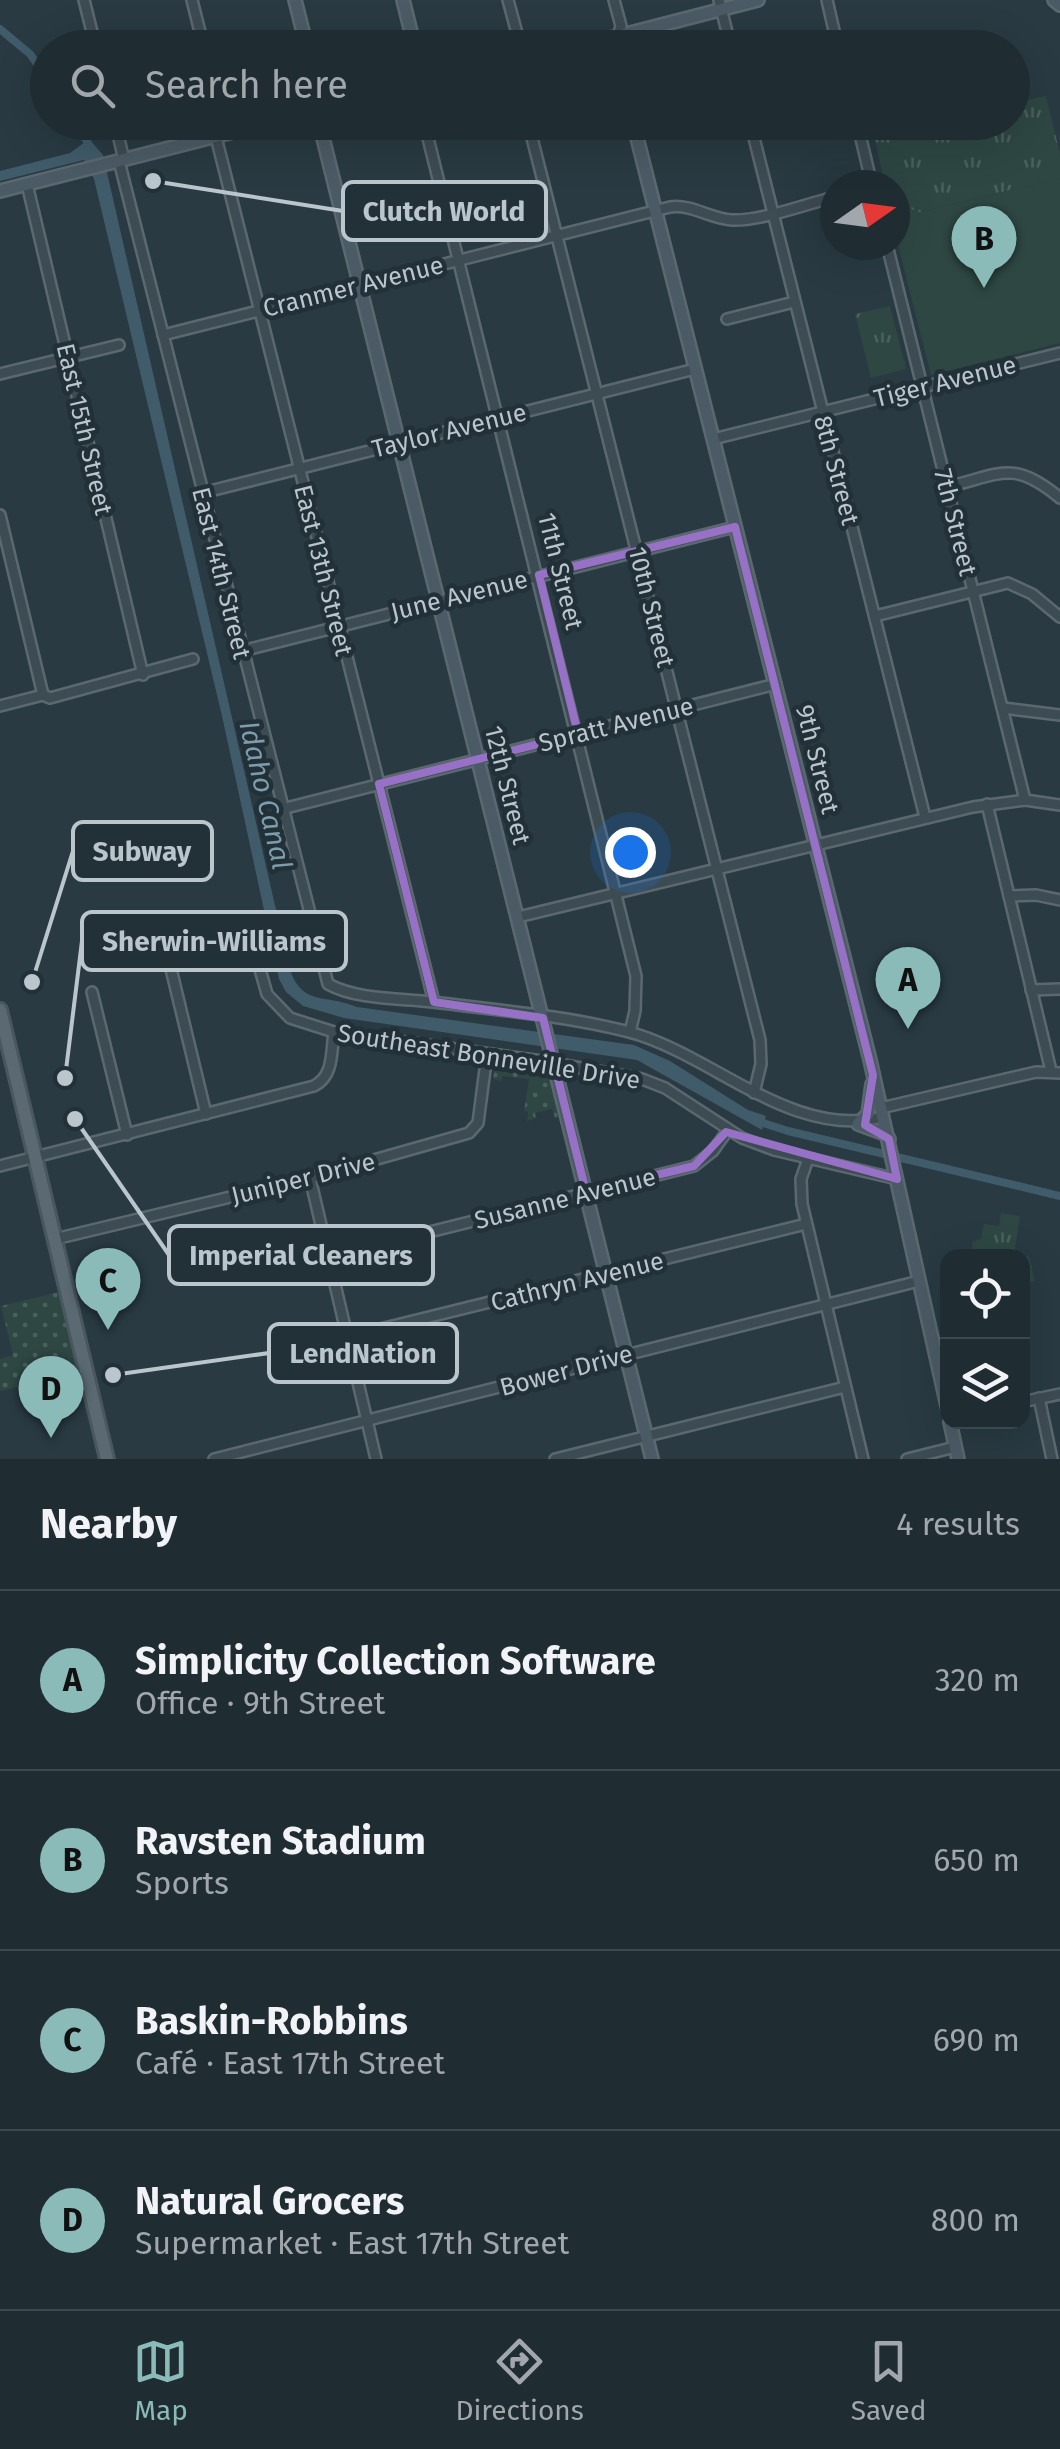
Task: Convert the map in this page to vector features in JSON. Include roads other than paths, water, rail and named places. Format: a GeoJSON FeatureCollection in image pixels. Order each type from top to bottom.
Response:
{"type":"FeatureCollection","features":[{"type":"Feature","properties":{"kind":"main road"},"geometry":{"type":"LineString","coordinates":[[0,1010],[107,1459]]}},
{"type":"Feature","properties":{"kind":"street"},"geometry":{"type":"LineString","coordinates":[[84,0],[92,30]]}},
{"type":"Feature","properties":{"kind":"street"},"geometry":{"type":"LineString","coordinates":[[192,0],[200,30]]}},
{"type":"Feature","properties":{"kind":"street"},"geometry":{"type":"LineString","coordinates":[[295,0],[302,30]]}},
{"type":"Feature","properties":{"kind":"street"},"geometry":{"type":"LineString","coordinates":[[403,0],[410,30]]}},
{"type":"Feature","properties":{"kind":"street"},"geometry":{"type":"LineString","coordinates":[[508,0],[516,30]]}},
{"type":"Feature","properties":{"kind":"street"},"geometry":{"type":"LineString","coordinates":[[614,0],[619,30]]}},
{"type":"Feature","properties":{"kind":"street"},"geometry":{"type":"LineString","coordinates":[[650,30],[720,5],[758,0]]}},
{"type":"Feature","properties":{"kind":"street"},"geometry":{"type":"LineString","coordinates":[[827,0],[834,30]]}},
{"type":"Feature","properties":{"kind":"street"},"geometry":{"type":"LineString","coordinates":[[1054,0],[1060,6]]}},
{"type":"Feature","properties":{"kind":"street"},"geometry":{"type":"LineString","coordinates":[[720,5],[726,30]]}},
{"type":"Feature","properties":{"kind":"street","name":"East 14th Street"},"geometry":{"type":"LineString","coordinates":[[116,140],[117,162],[328,984],[378,996],[434,1002]]}},
{"type":"Feature","properties":{"kind":"street"},"geometry":{"type":"LineString","coordinates":[[0,191],[192,140]]}},
{"type":"Feature","properties":{"kind":"street","name":"East 13th Street"},"geometry":{"type":"LineString","coordinates":[[224,140],[260,310],[434,1002]]}},
{"type":"Feature","properties":{"kind":"street","name":"12th Street"},"geometry":{"type":"LineString","coordinates":[[323,140],[652,1459]]}},
{"type":"Feature","properties":{"kind":"street","name":"11th Street"},"geometry":{"type":"LineString","coordinates":[[429,140],[636,976],[630,1032]]}},
{"type":"Feature","properties":{"kind":"street","name":"10th Street"},"geometry":{"type":"LineString","coordinates":[[532,140],[760,1040],[761,1064],[754,1093]]}},
{"type":"Feature","properties":{"kind":"street","name":"9th Street"},"geometry":{"type":"LineString","coordinates":[[638,140],[874,1075],[940,1374]]}},
{"type":"Feature","properties":{"kind":"street","name":"8th Street"},"geometry":{"type":"LineString","coordinates":[[754,140],[925,817]]}},
{"type":"Feature","properties":{"kind":"street"},"geometry":{"type":"LineString","coordinates":[[861,140],[868,170]]}},
{"type":"Feature","properties":{"kind":"street","name":"East 15th Street"},"geometry":{"type":"LineString","coordinates":[[27,184],[143,675]]}},
{"type":"Feature","properties":{"kind":"street","name":"Cranmer Avenue"},"geometry":{"type":"LineString","coordinates":[[163,334],[656,210],[680,206],[737,220],[820,201]]}},
{"type":"Feature","properties":{"kind":"street","name":"7th Street"},"geometry":{"type":"LineString","coordinates":[[891,260],[1025,800]]}},
{"type":"Feature","properties":{"kind":"street"},"geometry":{"type":"LineString","coordinates":[[727,319],[794,302]]}},
{"type":"Feature","properties":{"kind":"street"},"geometry":{"type":"LineString","coordinates":[[0,374],[119,345]]}},
{"type":"Feature","properties":{"kind":"street","name":"Tiger Avenue"},"geometry":{"type":"LineString","coordinates":[[713,440],[1060,353]]}},
{"type":"Feature","properties":{"kind":"street","name":"Taylor Avenue"},"geometry":{"type":"LineString","coordinates":[[202,493],[695,368]]}},
{"type":"Feature","properties":{"kind":"street"},"geometry":{"type":"LineString","coordinates":[[947,488],[1022,472],[1060,498]]}},
{"type":"Feature","properties":{"kind":"street"},"geometry":{"type":"LineString","coordinates":[[0,515],[43,695]]}},
{"type":"Feature","properties":{"kind":"street","name":"June Avenue"},"geometry":{"type":"LineString","coordinates":[[242,651],[736,527]]}},
{"type":"Feature","properties":{"kind":"street"},"geometry":{"type":"LineString","coordinates":[[875,616],[1014,584],[1060,618]]}},
{"type":"Feature","properties":{"kind":"street"},"geometry":{"type":"LineString","coordinates":[[0,706],[143,675],[193,658]]}},
{"type":"Feature","properties":{"kind":"street","name":"Spratt Avenue"},"geometry":{"type":"LineString","coordinates":[[282,809],[776,684]]}},
{"type":"Feature","properties":{"kind":"street"},"geometry":{"type":"LineString","coordinates":[[1003,708],[1060,715]]}},
{"type":"Feature","properties":{"kind":"street"},"geometry":{"type":"LineString","coordinates":[[518,916],[986,804],[1025,800],[1060,806]]}},
{"type":"Feature","properties":{"kind":"street"},"geometry":{"type":"LineString","coordinates":[[858,1124],[882,1113],[1036,1072],[1055,1072],[986,804]]}},
{"type":"Feature","properties":{"kind":"street"},"geometry":{"type":"LineString","coordinates":[[1010,896],[1036,895],[1060,900]]}},
{"type":"Feature","properties":{"kind":"street","name":"Southeast Bonneville Drive"},"geometry":{"type":"LineString","coordinates":[[246,920],[262,981],[276,1005],[290,1018],[334,1032],[487,1054],[552,1057],[653,1082],[728,1130],[774,1150],[896,1172]]}},
{"type":"Feature","properties":{"kind":"street"},"geometry":{"type":"LineString","coordinates":[[166,944],[206,1114]]}},
{"type":"Feature","properties":{"kind":"street"},"geometry":{"type":"LineString","coordinates":[[1031,990],[1060,989]]}},
{"type":"Feature","properties":{"kind":"street"},"geometry":{"type":"LineString","coordinates":[[92,992],[128,1135]]}},
{"type":"Feature","properties":{"kind":"street"},"geometry":{"type":"LineString","coordinates":[[434,1002],[544,1024],[630,1032],[672,1047],[778,1105],[858,1124],[889,1139]]}},
{"type":"Feature","properties":{"kind":"street"},"geometry":{"type":"LineString","coordinates":[[0,1166],[268,1100],[323,1081],[330,1069],[334,1032]]}},
{"type":"Feature","properties":{"kind":"street","name":"Juniper Drive"},"geometry":{"type":"LineString","coordinates":[[55,1239],[310,1178],[469,1134],[478,1123],[487,1054]]}},
{"type":"Feature","properties":{"kind":"street"},"geometry":{"type":"LineString","coordinates":[[858,1124],[868,1114],[874,1075]]}},
{"type":"Feature","properties":{"kind":"street","name":"Susanne Avenue"},"geometry":{"type":"LineString","coordinates":[[329,1257],[694,1166],[713,1151],[728,1130]]}},
{"type":"Feature","properties":{"kind":"street"},"geometry":{"type":"LineString","coordinates":[[808,1159],[801,1179],[806,1224],[863,1459]]}},
{"type":"Feature","properties":{"kind":"street"},"geometry":{"type":"LineString","coordinates":[[310,1178],[376,1459]]}},
{"type":"Feature","properties":{"kind":"street","name":"Cathryn Avenue"},"geometry":{"type":"LineString","coordinates":[[348,1337],[806,1224]]}},
{"type":"Feature","properties":{"kind":"street","name":"Bower Drive"},"geometry":{"type":"LineString","coordinates":[[214,1459],[919,1281]]}},
{"type":"Feature","properties":{"kind":"street"},"geometry":{"type":"LineString","coordinates":[[556,1459],[845,1387]]}},
{"type":"Feature","properties":{"kind":"street"},"geometry":{"type":"LineString","coordinates":[[1030,1400],[1060,1394]]}},
{"type":"Feature","properties":{"kind":"street"},"geometry":{"type":"LineString","coordinates":[[1039,1398],[1052,1459]]}},
{"type":"Feature","properties":{"kind":"street"},"geometry":{"type":"LineString","coordinates":[[907,1459],[956,1453]]}},
{"type":"Feature","properties":{"kind":"water","name":"Idaho Canal"},"geometry":{"type":"Polygon","coordinates":[[[90,140],[103,155],[288,962],[299,986],[314,996],[357,1007],[634,1045],[670,1061],[748,1110],[766,1116],[762,1130],[637,1060],[344,1018],[303,1006],[286,992],[279,979],[222,716],[94,179],[84,160],[0,181],[0,171],[70,153],[90,140]]]}},
{"type":"Feature","properties":{"kind":"waterway"},"geometry":{"type":"LineString","coordinates":[[0,29],[30,54]]}},
{"type":"Feature","properties":{"kind":"waterway"},"geometry":{"type":"LineString","coordinates":[[86,140],[91,148]]}},
{"type":"Feature","properties":{"kind":"waterway","name":"Idaho Canal"},"geometry":{"type":"LineString","coordinates":[[754,1120],[1060,1196]]}},
{"type":"Feature","properties":{"kind":"place","name":"Clutch World"},"geometry":{"type":"Point","coordinates":[153,181]}},
{"type":"Feature","properties":{"kind":"place","name":"Ravsten Stadium"},"geometry":{"type":"Point","coordinates":[984,288]}},
{"type":"Feature","properties":{"kind":"place","name":"Subway"},"geometry":{"type":"Point","coordinates":[32,982]}},
{"type":"Feature","properties":{"kind":"place","name":"Simplicity Collection Software"},"geometry":{"type":"Point","coordinates":[908,1029]}},
{"type":"Feature","properties":{"kind":"place","name":"Sherwin-Williams"},"geometry":{"type":"Point","coordinates":[65,1078]}},
{"type":"Feature","properties":{"kind":"place","name":"Imperial Cleaners"},"geometry":{"type":"Point","coordinates":[75,1119]}},
{"type":"Feature","properties":{"kind":"place","name":"Baskin-Robbins"},"geometry":{"type":"Point","coordinates":[108,1330]}},
{"type":"Feature","properties":{"kind":"place","name":"LendNation"},"geometry":{"type":"Point","coordinates":[113,1375]}},
{"type":"Feature","properties":{"kind":"place","name":"Natural Grocers"},"geometry":{"type":"Point","coordinates":[51,1438]}}]}
